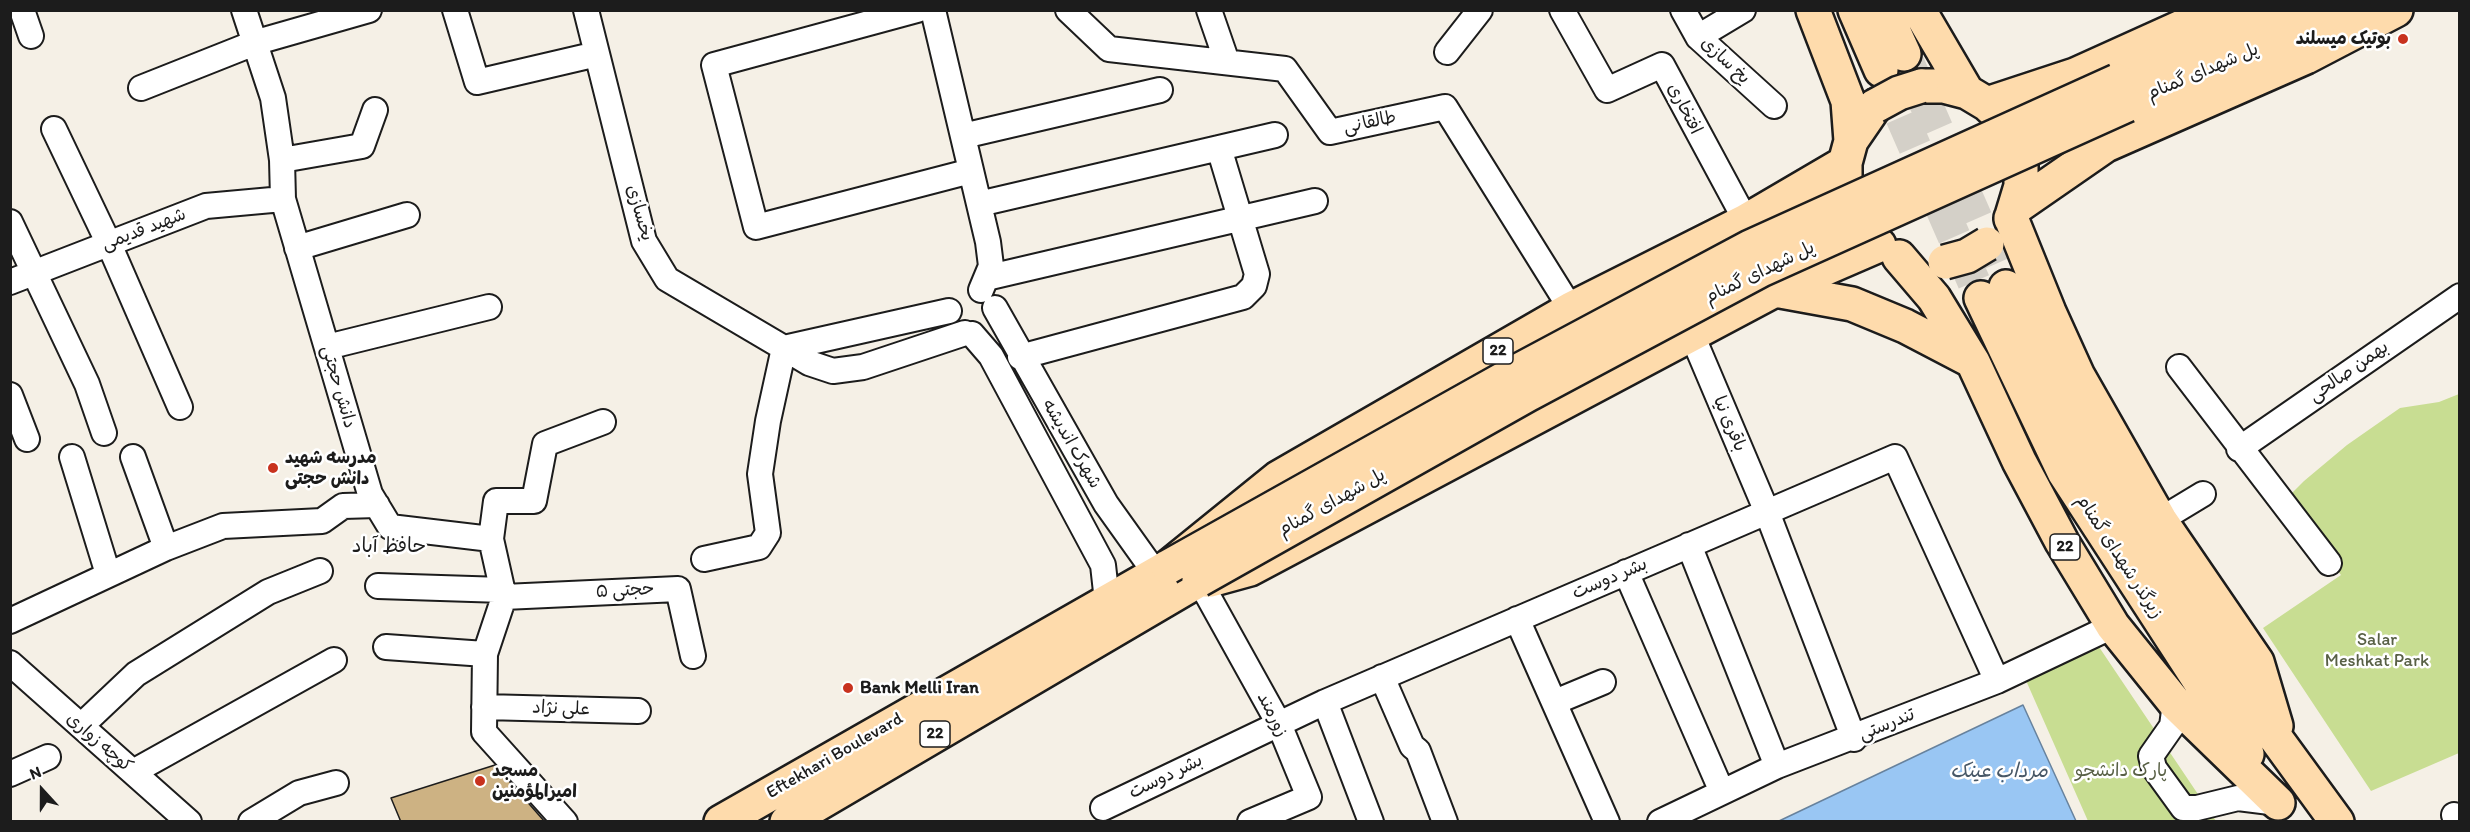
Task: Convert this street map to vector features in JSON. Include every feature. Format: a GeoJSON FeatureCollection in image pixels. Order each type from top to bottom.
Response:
{"type":"FeatureCollection","features":[{"type":"Feature","properties":{"kind":"highway"},"geometry":{"type":"LineString","coordinates":[[1813,10],[1848,101],[1848,152]]}},
{"type":"Feature","properties":{"kind":"highway"},"geometry":{"type":"LineString","coordinates":[[1854,10],[1893,62],[1884,10]]}},
{"type":"Feature","properties":{"kind":"highway"},"geometry":{"type":"LineString","coordinates":[[1919,10],[1977,98],[2004,120],[2018,151],[2021,186],[2013,213],[2049,312],[2078,376],[2160,520],[2257,662],[2282,748]]}},
{"type":"Feature","properties":{"kind":"highway"},"geometry":{"type":"LineString","coordinates":[[1977,98],[2075,75],[2219,10]]}},
{"type":"Feature","properties":{"kind":"highway","name":"پل شهدای گمنام"},"geometry":{"type":"LineString","coordinates":[[1162,570],[1518,371],[1750,248],[2117,81],[2282,10]]}},
{"type":"Feature","properties":{"kind":"highway","name":"پل شهدای گمنام"},"geometry":{"type":"LineString","coordinates":[[1199,580],[1519,399],[1761,270],[2344,10]]}},
{"type":"Feature","properties":{"kind":"highway"},"geometry":{"type":"LineString","coordinates":[[1889,251],[1922,262],[1945,262],[1967,256],[1987,244],[2013,213],[2106,145],[2306,57],[2396,10]]}},
{"type":"Feature","properties":{"kind":"highway"},"geometry":{"type":"LineString","coordinates":[[2075,75],[2106,145]]}},
{"type":"Feature","properties":{"kind":"highway","name":"22"},"geometry":{"type":"LineString","coordinates":[[1977,98],[1944,86],[1921,86],[1899,93],[1875,106],[1848,152],[1845,186],[1851,208],[1863,229],[1889,251],[1934,298],[1973,362],[2045,512],[2113,626],[2175,703],[2284,812]]}},
{"type":"Feature","properties":{"kind":"highway","name":"22"},"geometry":{"type":"LineString","coordinates":[[1162,570],[1278,478],[1571,309],[1746,221],[1848,152]]}},
{"type":"Feature","properties":{"kind":"highway"},"geometry":{"type":"LineString","coordinates":[[1746,221],[1760,222],[1773,229],[1785,246],[1788,266],[1784,279],[1775,290],[1851,304],[1905,326],[1973,362]]}},
{"type":"Feature","properties":{"kind":"highway","name":"22"},"geometry":{"type":"LineString","coordinates":[[1199,580],[1210,580],[1250,569],[1775,290],[1889,251]]}},
{"type":"Feature","properties":{"kind":"highway"},"geometry":{"type":"LineString","coordinates":[[1604,292],[1629,303],[1640,317],[1644,328],[1642,350],[1630,368]]}},
{"type":"Feature","properties":{"kind":"highway","name":"زیرگذر شهدای گمنام"},"geometry":{"type":"LineString","coordinates":[[2284,812],[2064,472],[1993,292],[2132,531],[2191,622],[2337,822]]}},
{"type":"Feature","properties":{"kind":"highway","name":"Eftekhari Boulevard"},"geometry":{"type":"LineString","coordinates":[[721,822],[1162,570]]}},
{"type":"Feature","properties":{"kind":"highway","name":"Eftekhari Boulevard"},"geometry":{"type":"LineString","coordinates":[[787,822],[1199,580]]}},
{"type":"Feature","properties":{"kind":"street"},"geometry":{"type":"LineString","coordinates":[[22,10],[31,36]]}},
{"type":"Feature","properties":{"kind":"street","name":"دانش حجتی"},"geometry":{"type":"LineString","coordinates":[[244,10],[273,98],[282,160],[283,199],[370,494],[390,527],[491,539]]}},
{"type":"Feature","properties":{"kind":"street"},"geometry":{"type":"LineString","coordinates":[[141,88],[256,42],[369,10]]}},
{"type":"Feature","properties":{"kind":"street"},"geometry":{"type":"LineString","coordinates":[[455,10],[477,82],[597,54]]}},
{"type":"Feature","properties":{"kind":"street","name":"یخسازی"},"geometry":{"type":"LineString","coordinates":[[586,10],[644,241],[667,279],[809,363],[833,371],[864,367],[969,334]]}},
{"type":"Feature","properties":{"kind":"street"},"geometry":{"type":"LineString","coordinates":[[917,10],[714,64],[756,227],[971,171]]}},
{"type":"Feature","properties":{"kind":"street"},"geometry":{"type":"LineString","coordinates":[[933,10],[979,204],[991,266],[987,292],[991,323],[986,329],[969,334],[954,325],[949,311],[950,304],[959,293],[966,290],[987,292],[1241,218],[1315,201]]}},
{"type":"Feature","properties":{"kind":"street"},"geometry":{"type":"LineString","coordinates":[[1209,10],[1227,62]]}},
{"type":"Feature","properties":{"kind":"street"},"geometry":{"type":"LineString","coordinates":[[1447,52],[1480,10]]}},
{"type":"Feature","properties":{"kind":"street","name":"افتخاری"},"geometry":{"type":"LineString","coordinates":[[1562,10],[1607,90],[1662,65],[1746,221]]}},
{"type":"Feature","properties":{"kind":"street","name":"یخ سازی"},"geometry":{"type":"LineString","coordinates":[[1683,10],[1698,37],[1774,106]]}},
{"type":"Feature","properties":{"kind":"street"},"geometry":{"type":"LineString","coordinates":[[1698,37],[1743,10]]}},
{"type":"Feature","properties":{"kind":"street","name":"طالقانی"},"geometry":{"type":"LineString","coordinates":[[1077,13],[1109,49],[1285,69],[1330,132],[1445,107],[1571,309]]}},
{"type":"Feature","properties":{"kind":"street"},"geometry":{"type":"LineString","coordinates":[[963,136],[1160,90]]}},
{"type":"Feature","properties":{"kind":"street"},"geometry":{"type":"LineString","coordinates":[[282,160],[362,146],[375,110]]}},
{"type":"Feature","properties":{"kind":"street"},"geometry":{"type":"LineString","coordinates":[[54,129],[109,244],[180,407]]}},
{"type":"Feature","properties":{"kind":"street"},"geometry":{"type":"LineString","coordinates":[[979,204],[1275,135]]}},
{"type":"Feature","properties":{"kind":"street"},"geometry":{"type":"LineString","coordinates":[[1020,357],[1243,297],[1254,286],[1257,274],[1219,148]]}},
{"type":"Feature","properties":{"kind":"street","name":"شهید قدیمی"},"geometry":{"type":"LineString","coordinates":[[10,282],[206,206],[283,199]]}},
{"type":"Feature","properties":{"kind":"street"},"geometry":{"type":"LineString","coordinates":[[297,248],[407,215]]}},
{"type":"Feature","properties":{"kind":"street"},"geometry":{"type":"LineString","coordinates":[[10,222],[87,384],[104,433]]}},
{"type":"Feature","properties":{"kind":"street","name":"شهرک اندیشه"},"geometry":{"type":"LineString","coordinates":[[987,292],[1020,357],[1106,504],[1162,570]]}},
{"type":"Feature","properties":{"kind":"street","name":"بهمن صالحی"},"geometry":{"type":"LineString","coordinates":[[2239,449],[2460,296]]}},
{"type":"Feature","properties":{"kind":"street"},"geometry":{"type":"LineString","coordinates":[[327,347],[489,307]]}},
{"type":"Feature","properties":{"kind":"street"},"geometry":{"type":"LineString","coordinates":[[704,559],[759,547],[768,533],[760,474],[768,421],[784,348],[949,311]]}},
{"type":"Feature","properties":{"kind":"street","name":"شهرک اندیشه"},"geometry":{"type":"LineString","coordinates":[[969,334],[991,356],[1103,565],[1107,601]]}},
{"type":"Feature","properties":{"kind":"street","name":"باقری نیا"},"geometry":{"type":"LineString","coordinates":[[1692,335],[1767,512],[1854,738]]}},
{"type":"Feature","properties":{"kind":"street"},"geometry":{"type":"LineString","coordinates":[[2179,367],[2239,449],[2329,563]]}},
{"type":"Feature","properties":{"kind":"street"},"geometry":{"type":"LineString","coordinates":[[10,395],[27,439]]}},
{"type":"Feature","properties":{"kind":"street"},"geometry":{"type":"LineString","coordinates":[[565,822],[484,732],[485,654],[504,594],[491,539],[496,501],[534,501],[546,444],[603,422]]}},
{"type":"Feature","properties":{"kind":"street"},"geometry":{"type":"LineString","coordinates":[[1034,436],[1058,422]]}},
{"type":"Feature","properties":{"kind":"street"},"geometry":{"type":"LineString","coordinates":[[72,457],[108,574]]}},
{"type":"Feature","properties":{"kind":"street"},"geometry":{"type":"LineString","coordinates":[[133,457],[166,548]]}},
{"type":"Feature","properties":{"kind":"street","name":"بشر دوست"},"geometry":{"type":"LineString","coordinates":[[1103,807],[1325,702],[1895,457],[1997,681]]}},
{"type":"Feature","properties":{"kind":"street"},"geometry":{"type":"LineString","coordinates":[[2160,520],[2203,495]]}},
{"type":"Feature","properties":{"kind":"street"},"geometry":{"type":"LineString","coordinates":[[10,621],[166,548],[223,526],[322,521],[343,506],[377,505]]}},
{"type":"Feature","properties":{"kind":"street"},"geometry":{"type":"LineString","coordinates":[[1689,545],[1777,766]]}},
{"type":"Feature","properties":{"kind":"street"},"geometry":{"type":"LineString","coordinates":[[81,726],[136,674],[268,592],[320,571]]}},
{"type":"Feature","properties":{"kind":"street"},"geometry":{"type":"LineString","coordinates":[[1626,572],[1722,792]]}},
{"type":"Feature","properties":{"kind":"street","name":"زورمند"},"geometry":{"type":"LineString","coordinates":[[1199,580],[1279,724],[1309,797],[1253,821]]}},
{"type":"Feature","properties":{"kind":"street"},"geometry":{"type":"LineString","coordinates":[[378,585],[504,594]]}},
{"type":"Feature","properties":{"kind":"street","name":"حجتی ۵"},"geometry":{"type":"LineString","coordinates":[[504,594],[678,589],[693,656]]}},
{"type":"Feature","properties":{"kind":"street"},"geometry":{"type":"LineString","coordinates":[[1517,619],[1607,822]]}},
{"type":"Feature","properties":{"kind":"street","name":"تندرستی"},"geometry":{"type":"LineString","coordinates":[[1660,822],[1777,766],[1997,681],[2113,626]]}},
{"type":"Feature","properties":{"kind":"street"},"geometry":{"type":"LineString","coordinates":[[386,647],[485,654]]}},
{"type":"Feature","properties":{"kind":"street"},"geometry":{"type":"LineString","coordinates":[[133,772],[334,660]]}},
{"type":"Feature","properties":{"kind":"street","name":"کوچه زواری"},"geometry":{"type":"LineString","coordinates":[[10,663],[189,822]]}},
{"type":"Feature","properties":{"kind":"street"},"geometry":{"type":"LineString","coordinates":[[1382,677],[1412,746],[1418,751],[1444,822]]}},
{"type":"Feature","properties":{"kind":"street"},"geometry":{"type":"LineString","coordinates":[[1555,702],[1604,682]]}},
{"type":"Feature","properties":{"kind":"street"},"geometry":{"type":"LineString","coordinates":[[1325,702],[1371,822]]}},
{"type":"Feature","properties":{"kind":"street"},"geometry":{"type":"LineString","coordinates":[[2175,703],[2172,726],[2151,756],[2154,768],[2183,808],[2197,808],[2238,798],[2284,812]]}},
{"type":"Feature","properties":{"kind":"street","name":"علی نژاد"},"geometry":{"type":"LineString","coordinates":[[484,707],[638,711]]}},
{"type":"Feature","properties":{"kind":"street"},"geometry":{"type":"LineString","coordinates":[[10,774],[48,757]]}},
{"type":"Feature","properties":{"kind":"street"},"geometry":{"type":"LineString","coordinates":[[251,822],[299,792],[336,783]]}},
{"type":"Feature","properties":{"kind":"green space","name":"Salar Meshkat Park"},"geometry":{"type":"Polygon","coordinates":[[[2459,394],[2459,753],[2371,791],[2263,628],[2341,575],[2283,502],[2347,445],[2400,408],[2439,402],[2459,394]]]}},
{"type":"Feature","properties":{"kind":"green space","name":"پارک دانشجو"},"geometry":{"type":"Polygon","coordinates":[[[2095,641],[2216,821],[2088,821],[2024,676],[2095,641]]]}},
{"type":"Feature","properties":{"kind":"water","name":"مرداب عینک"},"geometry":{"type":"Polygon","coordinates":[[[2023,705],[2076,821],[1779,821],[2023,705]]]}},
{"type":"Feature","properties":{"kind":"building","name":"مسجد امیرالمؤمنین"},"geometry":{"type":"Polygon","coordinates":[[[495,765],[545,822],[401,822],[391,798],[495,765]]]}},
{"type":"Feature","properties":{"kind":"tunnel"},"geometry":{"type":"LineString","coordinates":[[1904,54],[2006,287]]}},
{"type":"Feature","properties":{"kind":"tunnel"},"geometry":{"type":"LineString","coordinates":[[1882,72],[1981,298]]}},
{"type":"Feature","properties":{"kind":"place","name":"بوتیک میسلند"},"geometry":{"type":"Point","coordinates":[2403,39]}},
{"type":"Feature","properties":{"kind":"place","name":"مدرسه شهید دانش حجتی"},"geometry":{"type":"Point","coordinates":[273,468]}},
{"type":"Feature","properties":{"kind":"place","name":"Bank Melli Iran"},"geometry":{"type":"Point","coordinates":[848,688]}},
{"type":"Feature","properties":{"kind":"place","name":"مسجد امیرالمؤمنین"},"geometry":{"type":"Point","coordinates":[480,781]}},
{"type":"Feature","properties":{"kind":"district","name":"حافظ آباد"},"geometry":{"type":"Point","coordinates":[389,547]}}]}
